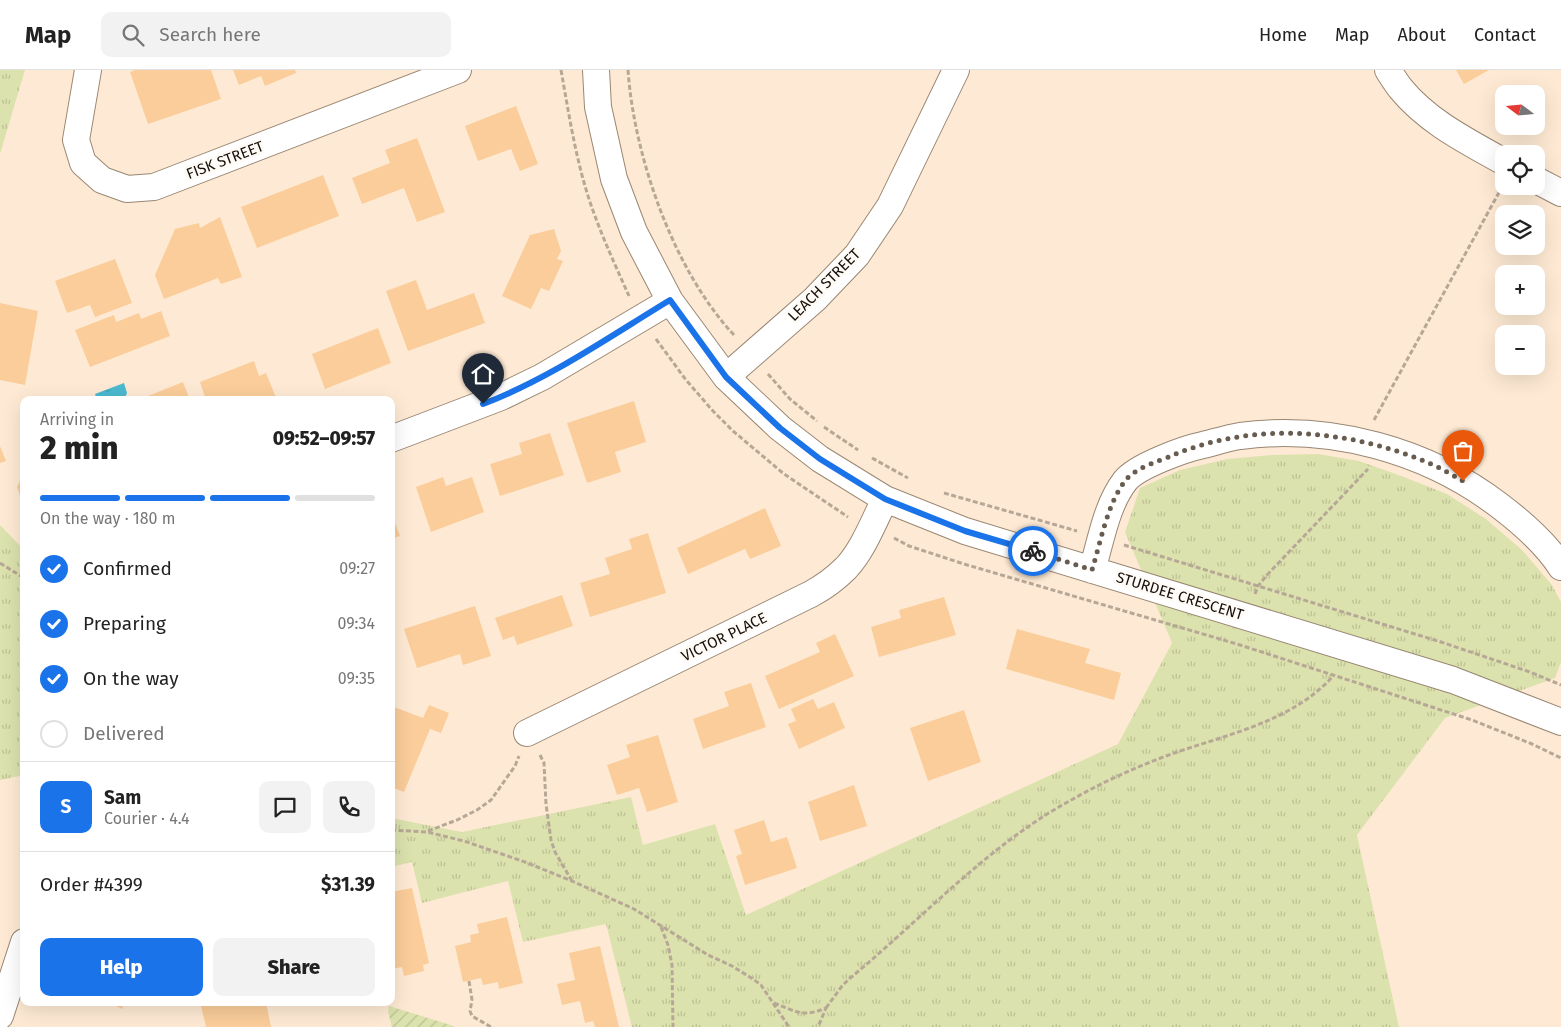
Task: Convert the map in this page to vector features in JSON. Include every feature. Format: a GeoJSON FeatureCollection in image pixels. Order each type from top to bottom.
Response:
{"type":"FeatureCollection","features":[{"type":"Feature","properties":{"kind":"street","name":"FISK STREET"},"geometry":{"type":"LineString","coordinates":[[88,70],[76,140],[83,162],[102,180],[127,189],[154,187],[458,70]]}},
{"type":"Feature","properties":{"kind":"street","name":"STURDEE CRESCENT"},"geometry":{"type":"LineString","coordinates":[[596,70],[598,107],[614,179],[634,232],[670,300],[726,377],[780,428],[820,459],[885,499],[965,531],[1453,680],[1559,717]]}},
{"type":"Feature","properties":{"kind":"street","name":"LEACH STREET"},"geometry":{"type":"LineString","coordinates":[[726,377],[815,299],[857,255],[890,206],[956,70]]}},
{"type":"Feature","properties":{"kind":"street"},"geometry":{"type":"LineString","coordinates":[[1388,70],[1400,89],[1431,118],[1448,131],[1495,157]]}},
{"type":"Feature","properties":{"kind":"street"},"geometry":{"type":"LineString","coordinates":[[1545,185],[1561,193]]}},
{"type":"Feature","properties":{"kind":"street"},"geometry":{"type":"LineString","coordinates":[[395,438],[501,397],[534,381],[670,300]]}},
{"type":"Feature","properties":{"kind":"street"},"geometry":{"type":"LineString","coordinates":[[1092,570],[1112,503],[1126,480],[1141,469],[1188,448],[1240,436],[1294,433],[1322,435],[1377,445],[1430,463],[1479,490],[1522,523],[1558,562],[1561,568]]}},
{"type":"Feature","properties":{"kind":"street","name":"VICTOR PLACE"},"geometry":{"type":"LineString","coordinates":[[527,733],[812,594],[847,567],[863,543],[885,499]]}},
{"type":"Feature","properties":{"kind":"street"},"geometry":{"type":"LineString","coordinates":[[20,954],[0,1017],[20,1027]]}},
{"type":"Feature","properties":{"kind":"path"},"geometry":{"type":"LineString","coordinates":[[561,70],[575,146],[585,186],[600,232],[631,299],[686,380],[733,431],[784,474],[852,519],[909,546],[964,564],[1244,646],[1472,720],[1561,758]]}},
{"type":"Feature","properties":{"kind":"path"},"geometry":{"type":"LineString","coordinates":[[628,70],[634,120],[655,196],[690,275],[714,312],[790,399],[823,426],[865,454],[914,482]]}},
{"type":"Feature","properties":{"kind":"path"},"geometry":{"type":"LineString","coordinates":[[1258,586],[1377,459],[1377,445],[1368,430],[1498,195]]}},
{"type":"Feature","properties":{"kind":"path"},"geometry":{"type":"LineString","coordinates":[[940,492],[1441,642],[1530,672],[1561,685]]}},
{"type":"Feature","properties":{"kind":"path"},"geometry":{"type":"LineString","coordinates":[[0,563],[20,576]]}},
{"type":"Feature","properties":{"kind":"path"},"geometry":{"type":"LineString","coordinates":[[818,1027],[826,1008],[842,986],[1000,847],[1037,820],[1072,799],[1121,774],[1285,713],[1311,697],[1333,676]]}},
{"type":"Feature","properties":{"kind":"path"},"geometry":{"type":"LineString","coordinates":[[427,832],[457,820],[477,810],[491,800],[515,766],[527,733]]}},
{"type":"Feature","properties":{"kind":"path"},"geometry":{"type":"LineString","coordinates":[[527,733],[544,763],[546,804],[551,840],[555,852],[572,881]]}},
{"type":"Feature","properties":{"kind":"path"},"geometry":{"type":"LineString","coordinates":[[395,830],[427,832],[464,842],[525,862],[627,906],[708,955],[753,978],[761,985],[774,1003],[788,1027]]}},
{"type":"Feature","properties":{"kind":"path"},"geometry":{"type":"LineString","coordinates":[[661,925],[672,965],[673,1027]]}},
{"type":"Feature","properties":{"kind":"path"},"geometry":{"type":"LineString","coordinates":[[469,981],[472,1000],[470,1011],[472,1016],[491,1027]]}},
{"type":"Feature","properties":{"kind":"path"},"geometry":{"type":"LineString","coordinates":[[774,1003],[802,1013],[815,1013],[826,1008]]}},
{"type":"Feature","properties":{"kind":"green space"},"geometry":{"type":"Polygon","coordinates":[[[0,70],[25,70],[0,154],[0,70]]]}},
{"type":"Feature","properties":{"kind":"green space"},"geometry":{"type":"Polygon","coordinates":[[[1318,454],[1359,461],[1447,494],[1486,519],[1522,550],[1552,585],[1561,602],[1561,662],[1555,678],[1445,718],[1357,835],[1399,1027],[632,1027],[606,924],[523,942],[508,881],[422,903],[412,862],[395,866],[395,819],[462,832],[631,797],[643,845],[715,824],[746,915],[1118,744],[1172,643],[1125,532],[1140,488],[1180,470],[1227,459],[1272,455],[1318,454]]]}},
{"type":"Feature","properties":{"kind":"green space"},"geometry":{"type":"Polygon","coordinates":[[[0,525],[20,546],[20,776],[0,780],[0,525]]]}},
{"type":"Feature","properties":{"kind":"green space"},"geometry":{"type":"Polygon","coordinates":[[[389,1006],[454,1027],[392,1027],[388,1012],[389,1006]]]}},
{"type":"Feature","properties":{"kind":"water"},"geometry":{"type":"Polygon","coordinates":[[[124,383],[127,393],[126,396],[96,396],[95,394],[124,383]]]}},
{"type":"Feature","properties":{"kind":"building"},"geometry":{"type":"Polygon","coordinates":[[[135,70],[211,70],[221,99],[148,124],[130,72],[135,70]]]}},
{"type":"Feature","properties":{"kind":"building"},"geometry":{"type":"Polygon","coordinates":[[[233,70],[295,70],[296,73],[265,86],[261,76],[239,85],[233,70]]]}},
{"type":"Feature","properties":{"kind":"building"},"geometry":{"type":"Polygon","coordinates":[[[1456,70],[1489,70],[1464,84],[1456,70]]]}},
{"type":"Feature","properties":{"kind":"building"},"geometry":{"type":"Polygon","coordinates":[[[516,106],[538,164],[520,171],[511,149],[478,161],[465,126],[516,106]]]}},
{"type":"Feature","properties":{"kind":"building"},"geometry":{"type":"Polygon","coordinates":[[[417,138],[445,212],[417,222],[404,188],[362,204],[352,178],[390,163],[385,150],[417,138]]]}},
{"type":"Feature","properties":{"kind":"building"},"geometry":{"type":"Polygon","coordinates":[[[323,175],[339,216],[257,248],[241,207],[323,175]]]}},
{"type":"Feature","properties":{"kind":"building"},"geometry":{"type":"Polygon","coordinates":[[[220,217],[242,277],[221,284],[218,278],[164,299],[155,275],[175,229],[199,223],[200,228],[220,217]]]}},
{"type":"Feature","properties":{"kind":"building"},"geometry":{"type":"Polygon","coordinates":[[[554,229],[561,251],[557,259],[563,261],[549,291],[541,288],[531,309],[502,296],[530,235],[554,229]]]}},
{"type":"Feature","properties":{"kind":"building"},"geometry":{"type":"Polygon","coordinates":[[[115,259],[132,303],[95,317],[90,305],[67,313],[55,281],[115,259]]]}},
{"type":"Feature","properties":{"kind":"building"},"geometry":{"type":"Polygon","coordinates":[[[416,280],[427,310],[474,293],[485,323],[408,351],[386,291],[416,280]]]}},
{"type":"Feature","properties":{"kind":"building"},"geometry":{"type":"Polygon","coordinates":[[[0,303],[38,311],[25,385],[0,380],[0,303]]]}},
{"type":"Feature","properties":{"kind":"building"},"geometry":{"type":"Polygon","coordinates":[[[161,311],[170,336],[90,367],[75,330],[114,315],[116,322],[139,313],[141,319],[161,311]]]}},
{"type":"Feature","properties":{"kind":"building"},"geometry":{"type":"Polygon","coordinates":[[[378,328],[391,363],[325,389],[312,354],[378,328]]]}},
{"type":"Feature","properties":{"kind":"building"},"geometry":{"type":"Polygon","coordinates":[[[254,361],[259,376],[266,373],[275,396],[205,396],[200,382],[254,361]]]}},
{"type":"Feature","properties":{"kind":"building"},"geometry":{"type":"Polygon","coordinates":[[[183,382],[188,396],[148,396],[183,382]]]}},
{"type":"Feature","properties":{"kind":"building"},"geometry":{"type":"Polygon","coordinates":[[[634,401],[646,442],[615,452],[621,472],[587,483],[567,423],[634,401]]]}},
{"type":"Feature","properties":{"kind":"building"},"geometry":{"type":"Polygon","coordinates":[[[550,433],[564,475],[500,496],[490,464],[522,454],[519,443],[550,433]]]}},
{"type":"Feature","properties":{"kind":"building"},"geometry":{"type":"Polygon","coordinates":[[[0,446],[6,461],[0,463],[0,446]]]}},
{"type":"Feature","properties":{"kind":"building"},"geometry":{"type":"Polygon","coordinates":[[[443,477],[446,486],[472,477],[484,512],[431,532],[416,487],[443,477]]]}},
{"type":"Feature","properties":{"kind":"building"},"geometry":{"type":"Polygon","coordinates":[[[20,481],[20,496],[17,487],[20,481]]]}},
{"type":"Feature","properties":{"kind":"building"},"geometry":{"type":"Polygon","coordinates":[[[765,508],[781,546],[750,559],[745,549],[688,574],[677,548],[765,508]]]}},
{"type":"Feature","properties":{"kind":"building"},"geometry":{"type":"Polygon","coordinates":[[[395,523],[400,536],[395,538],[395,523]]]}},
{"type":"Feature","properties":{"kind":"building"},"geometry":{"type":"Polygon","coordinates":[[[648,533],[666,593],[590,617],[580,583],[610,574],[605,558],[632,549],[629,539],[648,533]]]}},
{"type":"Feature","properties":{"kind":"building"},"geometry":{"type":"Polygon","coordinates":[[[562,595],[573,626],[517,645],[514,636],[503,640],[495,618],[562,595]]]}},
{"type":"Feature","properties":{"kind":"building"},"geometry":{"type":"Polygon","coordinates":[[[944,597],[956,635],[879,657],[871,627],[901,618],[899,610],[944,597]]]}},
{"type":"Feature","properties":{"kind":"building"},"geometry":{"type":"Polygon","coordinates":[[[475,606],[491,656],[463,665],[460,654],[417,668],[404,629],[475,606]]]}},
{"type":"Feature","properties":{"kind":"building"},"geometry":{"type":"Polygon","coordinates":[[[1017,629],[1090,649],[1085,663],[1121,673],[1114,700],[1006,669],[1017,629]]]}},
{"type":"Feature","properties":{"kind":"building"},"geometry":{"type":"Polygon","coordinates":[[[835,634],[854,676],[779,709],[765,676],[820,652],[816,643],[835,634]]]}},
{"type":"Feature","properties":{"kind":"building"},"geometry":{"type":"Polygon","coordinates":[[[751,683],[766,727],[703,749],[693,719],[729,706],[724,692],[751,683]]]}},
{"type":"Feature","properties":{"kind":"building"},"geometry":{"type":"Polygon","coordinates":[[[813,699],[818,709],[834,702],[845,728],[799,749],[788,724],[796,721],[791,709],[813,699]]]}},
{"type":"Feature","properties":{"kind":"building"},"geometry":{"type":"Polygon","coordinates":[[[429,705],[449,713],[441,733],[430,729],[404,792],[395,789],[395,707],[423,718],[429,705]]]}},
{"type":"Feature","properties":{"kind":"building"},"geometry":{"type":"Polygon","coordinates":[[[964,710],[981,762],[928,781],[910,728],[964,710]]]}},
{"type":"Feature","properties":{"kind":"building"},"geometry":{"type":"Polygon","coordinates":[[[658,735],[678,802],[647,812],[639,788],[617,795],[607,765],[630,757],[626,745],[658,735]]]}},
{"type":"Feature","properties":{"kind":"building"},"geometry":{"type":"Polygon","coordinates":[[[854,785],[867,826],[820,841],[808,802],[854,785]]]}},
{"type":"Feature","properties":{"kind":"building"},"geometry":{"type":"Polygon","coordinates":[[[764,820],[771,842],[787,837],[797,868],[745,885],[736,856],[742,854],[734,830],[764,820]]]}},
{"type":"Feature","properties":{"kind":"building"},"geometry":{"type":"Polygon","coordinates":[[[412,888],[429,963],[423,965],[424,971],[404,976],[402,967],[395,968],[395,891],[412,888]]]}},
{"type":"Feature","properties":{"kind":"building"},"geometry":{"type":"Polygon","coordinates":[[[507,917],[523,983],[499,989],[498,982],[483,985],[481,978],[463,982],[455,946],[471,942],[470,935],[479,933],[477,924],[507,917]]]}},
{"type":"Feature","properties":{"kind":"building"},"geometry":{"type":"Polygon","coordinates":[[[600,946],[619,1027],[595,1027],[593,1021],[585,1023],[580,1001],[562,1005],[557,984],[575,980],[569,953],[600,946]]]}},
{"type":"Feature","properties":{"kind":"building"},"geometry":{"type":"Polygon","coordinates":[[[201,1006],[267,1006],[271,1027],[206,1027],[201,1006]]]}},
{"type":"Feature","properties":{"kind":"way so far"},"geometry":{"type":"LineString","coordinates":[[1033,551],[1092,570],[1112,503],[1126,480],[1141,469],[1188,448],[1240,436],[1294,433],[1322,435],[1377,445],[1430,463],[1463,481]]}},
{"type":"Feature","properties":{"kind":"route"},"geometry":{"type":"LineString","coordinates":[[483,404],[542,377],[670,300],[726,377],[780,428],[820,459],[885,499],[965,531],[1033,551]]}}]}
